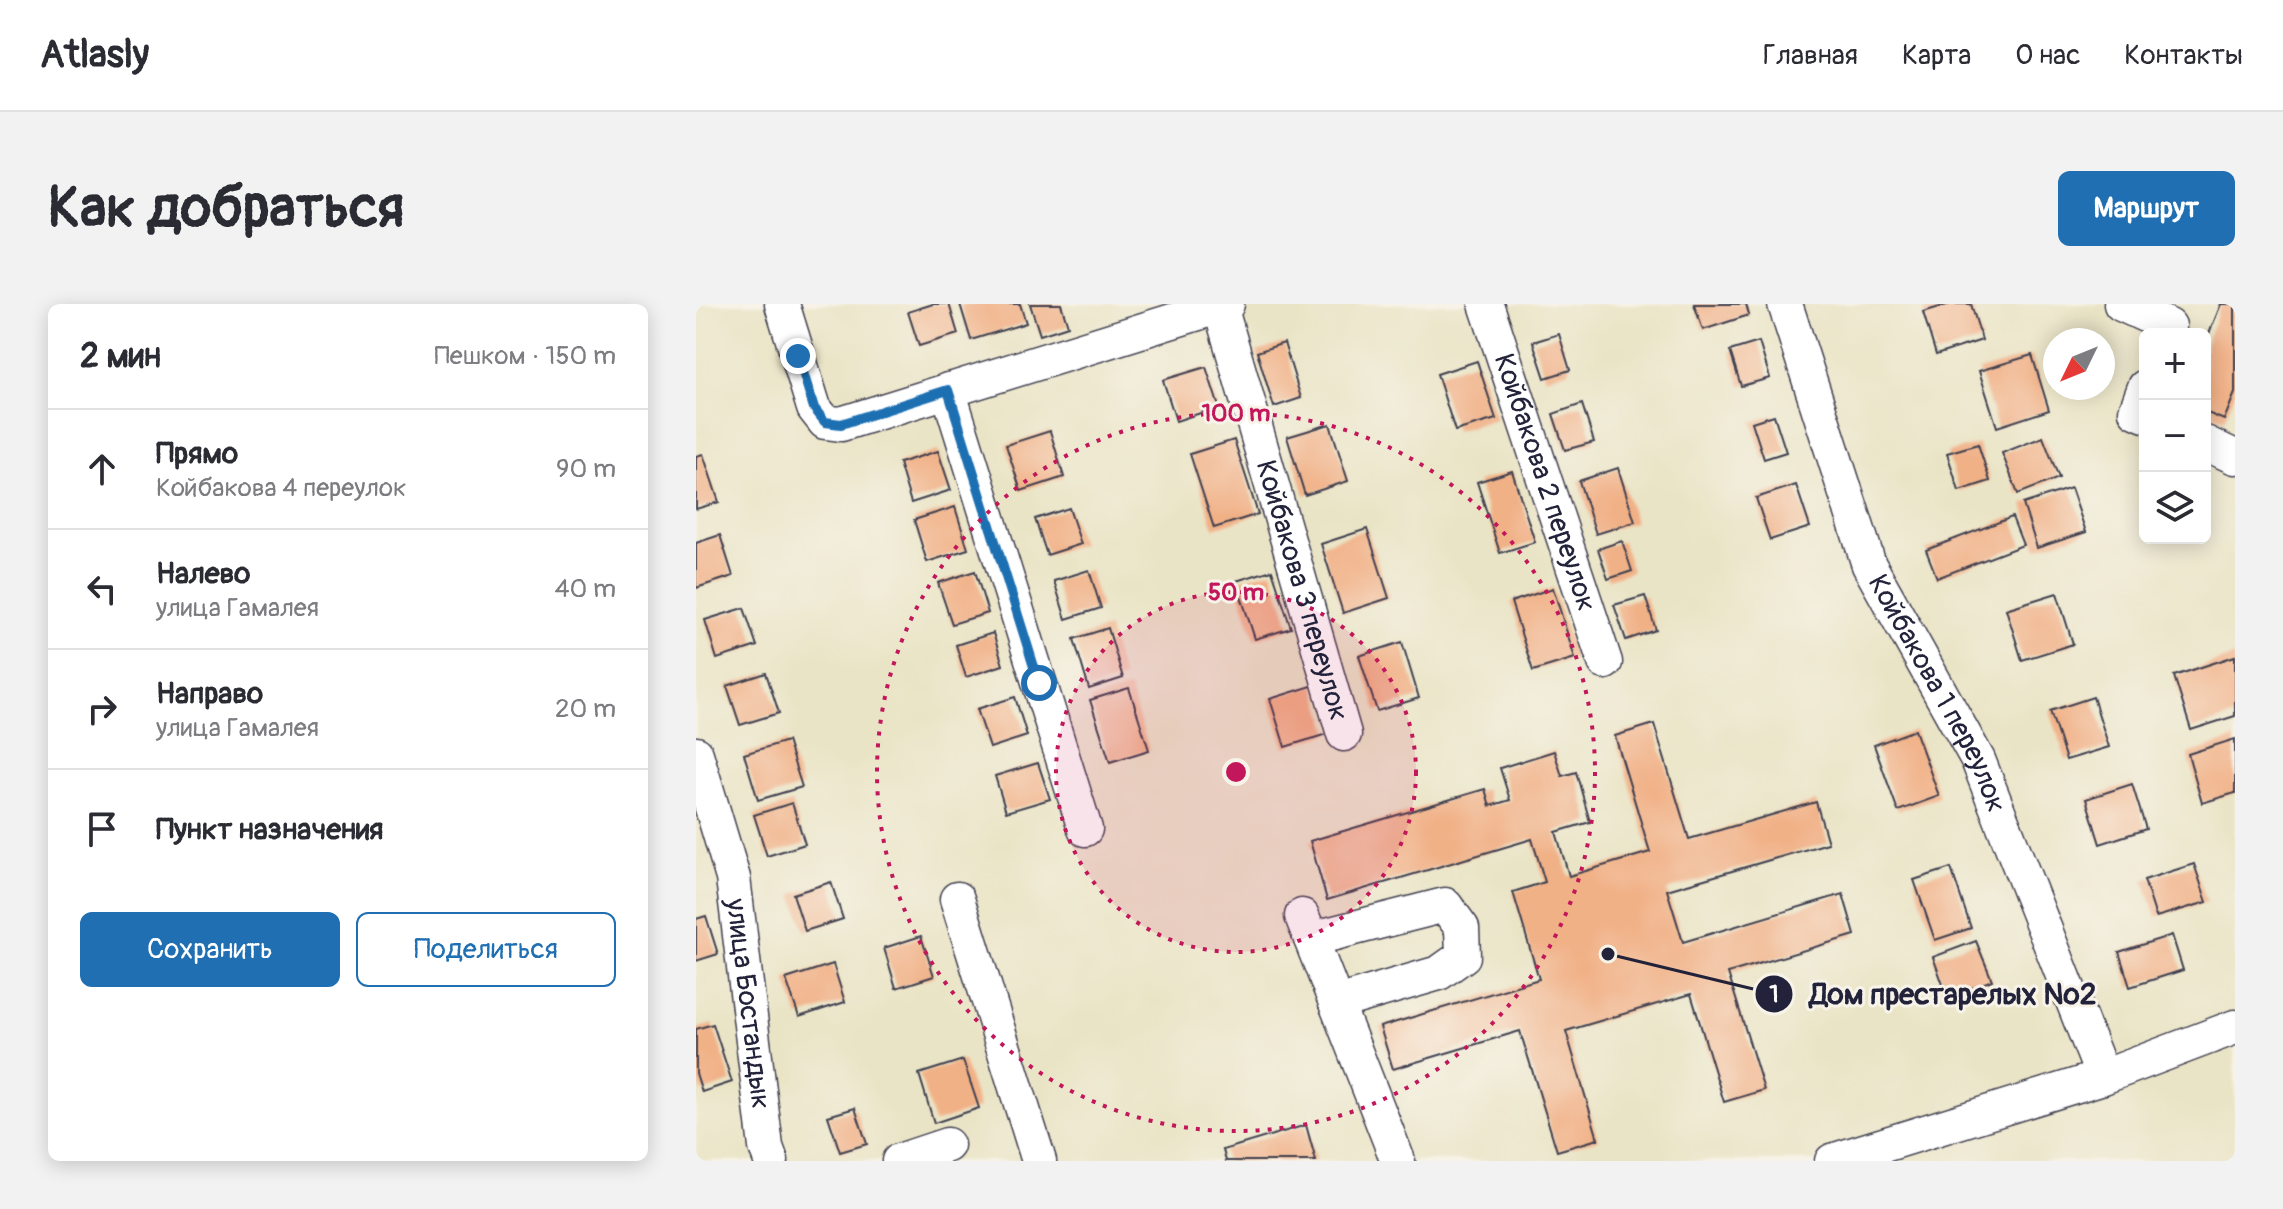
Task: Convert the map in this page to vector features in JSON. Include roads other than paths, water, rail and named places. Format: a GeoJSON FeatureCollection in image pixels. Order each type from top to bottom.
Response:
{"type":"FeatureCollection","features":[{"type":"Feature","properties":{"kind":"street"},"geometry":{"type":"LineString","coordinates":[[782,304],[814,408],[825,422],[841,424],[1184,310],[1224,305]]}},
{"type":"Feature","properties":{"kind":"street","name":"Койбакова 2 переулок"},"geometry":{"type":"LineString","coordinates":[[1486,304],[1605,662]]}},
{"type":"Feature","properties":{"kind":"street","name":"Койбакова 1 переулок"},"geometry":{"type":"LineString","coordinates":[[1785,304],[1869,565],[1978,760],[2103,1077]]}},
{"type":"Feature","properties":{"kind":"street"},"geometry":{"type":"LineString","coordinates":[[2121,304],[2170,321]]}},
{"type":"Feature","properties":{"kind":"street","name":"Койбакова 3 переулок"},"geometry":{"type":"LineString","coordinates":[[1224,305],[1344,734]]}},
{"type":"Feature","properties":{"kind":"street"},"geometry":{"type":"LineString","coordinates":[[948,390],[1085,829]]}},
{"type":"Feature","properties":{"kind":"street"},"geometry":{"type":"LineString","coordinates":[[2211,446],[2235,457]]}},
{"type":"Feature","properties":{"kind":"street","name":"улица Бостандык"},"geometry":{"type":"LineString","coordinates":[[696,754],[733,878],[766,1147],[771,1161]]}},
{"type":"Feature","properties":{"kind":"street"},"geometry":{"type":"LineString","coordinates":[[957,899],[1039,1161]]}},
{"type":"Feature","properties":{"kind":"street"},"geometry":{"type":"LineString","coordinates":[[1336,1003],[1439,973],[1463,956],[1462,928],[1445,905],[1306,928],[1398,1161]]}},
{"type":"Feature","properties":{"kind":"street"},"geometry":{"type":"LineString","coordinates":[[1832,1161],[2103,1077],[2235,1027]]}},
{"type":"Feature","properties":{"kind":"street"},"geometry":{"type":"LineString","coordinates":[[899,1161],[947,1145]]}},
{"type":"Feature","properties":{"kind":"place","name":"Дом престарелых №2"},"geometry":{"type":"Point","coordinates":[1608,954]}}]}
